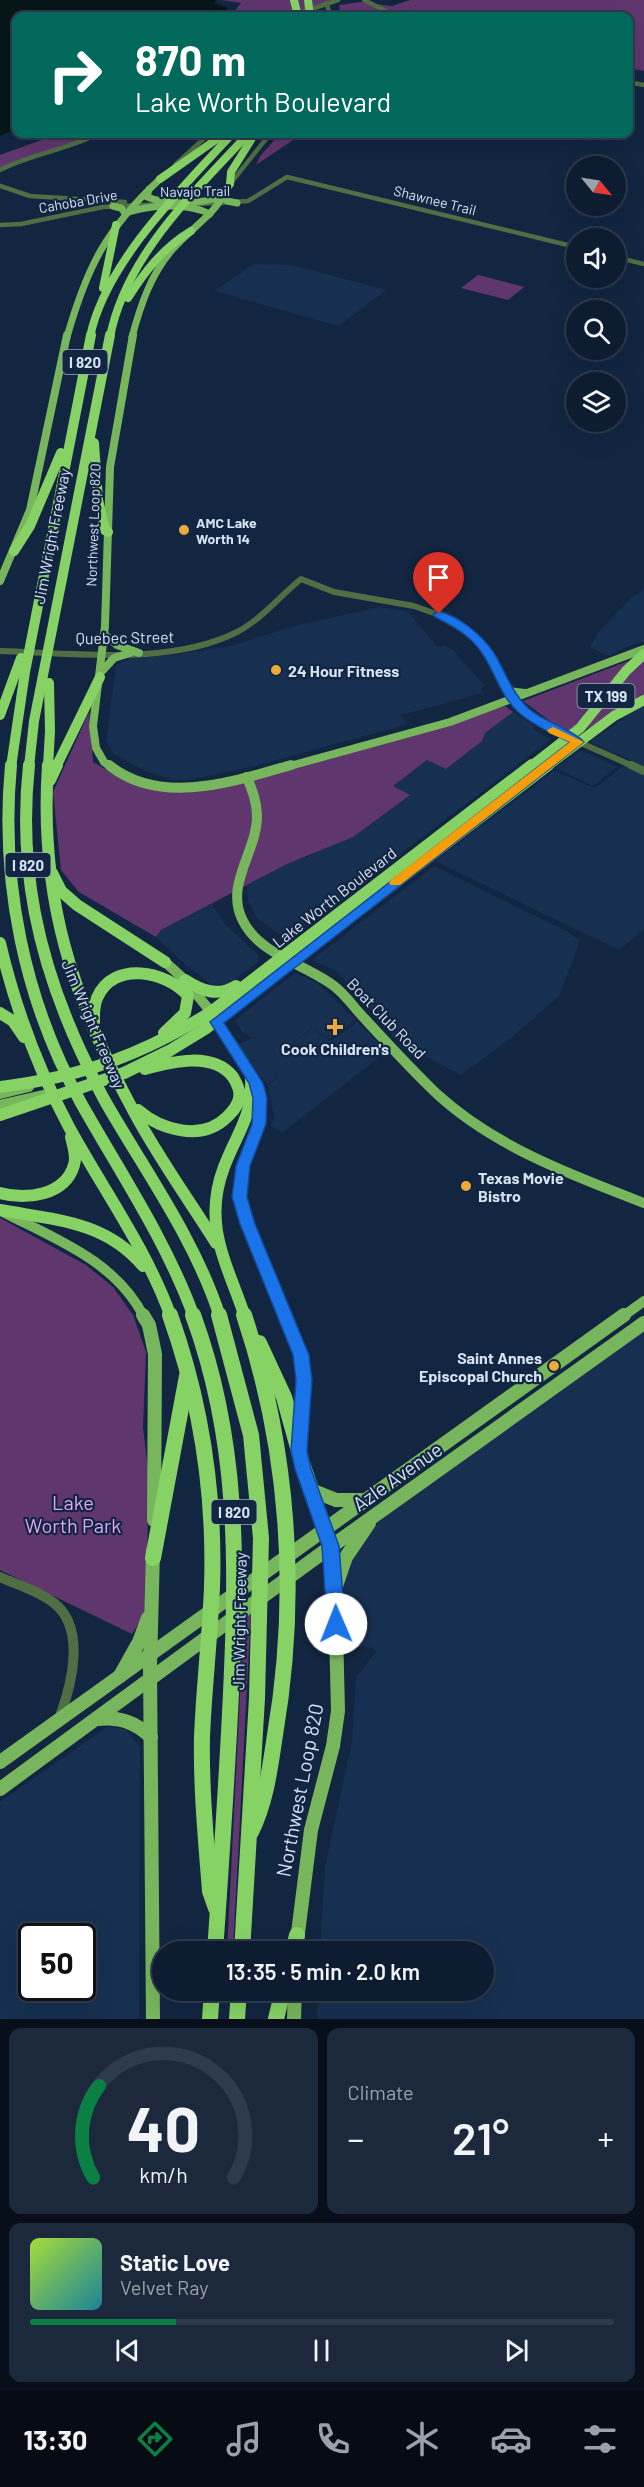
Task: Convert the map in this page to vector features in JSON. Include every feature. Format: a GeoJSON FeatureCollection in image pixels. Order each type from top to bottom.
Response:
{"type":"FeatureCollection","features":[{"type":"Feature","properties":{"kind":"highway"},"geometry":{"type":"LineString","coordinates":[[160,179],[218,138]]}},
{"type":"Feature","properties":{"kind":"highway","name":"Jim Wright Freeway"},"geometry":{"type":"LineString","coordinates":[[216,1941],[229,1748],[236,1576],[233,1485],[222,1412],[208,1356],[183,1287],[158,1235],[60,1063],[32,986],[22,950],[9,881],[6,802],[13,732],[92,329],[100,305],[122,264],[159,214],[228,138]]}},
{"type":"Feature","properties":{"kind":"highway","name":"Jim Wright Freeway"},"geometry":{"type":"LineString","coordinates":[[243,1941],[257,1698],[261,1581],[261,1538],[251,1435],[225,1334],[208,1280],[169,1208],[103,1098],[82,1055],[47,964],[36,921],[26,844],[28,758],[97,398],[116,312],[129,279],[141,260],[175,215],[244,138]]}},
{"type":"Feature","properties":{"kind":"highway"},"geometry":{"type":"LineString","coordinates":[[230,184],[231,172],[252,138]]}},
{"type":"Feature","properties":{"kind":"highway"},"geometry":{"type":"LineString","coordinates":[[100,305],[99,297],[108,269],[116,225]]}},
{"type":"Feature","properties":{"kind":"highway"},"geometry":{"type":"LineString","coordinates":[[116,312],[124,304],[146,269],[170,246],[191,231]]}},
{"type":"Feature","properties":{"kind":"highway"},"geometry":{"type":"LineString","coordinates":[[97,398],[100,406],[94,446],[98,500],[105,530],[108,532]]}},
{"type":"Feature","properties":{"kind":"highway"},"geometry":{"type":"LineString","coordinates":[[14,551],[30,525],[59,458],[68,424],[74,420]]}},
{"type":"Feature","properties":{"kind":"highway"},"geometry":{"type":"LineString","coordinates":[[0,715],[20,664],[34,607],[38,603]]}},
{"type":"Feature","properties":{"kind":"highway","name":"Lake Worth Boulevard"},"geometry":{"type":"LineString","coordinates":[[573,740],[627,669],[644,654]]}},
{"type":"Feature","properties":{"kind":"highway"},"geometry":{"type":"LineString","coordinates":[[46,668],[49,673],[50,731],[46,785],[48,863],[52,896],[64,949],[86,1012],[134,1113],[217,1244],[244,1313],[284,1397],[299,1451]]}},
{"type":"Feature","properties":{"kind":"highway"},"geometry":{"type":"LineString","coordinates":[[46,785],[100,676]]}},
{"type":"Feature","properties":{"kind":"highway","name":"Lake Worth Boulevard"},"geometry":{"type":"LineString","coordinates":[[60,1079],[104,1067],[214,1017],[573,740],[644,700]]}},
{"type":"Feature","properties":{"kind":"highway","name":"Lake Worth Boulevard"},"geometry":{"type":"LineString","coordinates":[[65,1091],[124,1073],[185,1042],[254,979],[289,959],[465,830],[471,817]]}},
{"type":"Feature","properties":{"kind":"highway"},"geometry":{"type":"LineString","coordinates":[[48,863],[61,891],[77,905],[165,962]]}},
{"type":"Feature","properties":{"kind":"highway"},"geometry":{"type":"LineString","coordinates":[[0,943],[20,1014],[41,1067],[68,1124],[101,1184],[130,1228],[158,1284],[188,1372],[204,1448],[213,1551],[202,1718],[202,1781],[210,1892],[218,1912]]}},
{"type":"Feature","properties":{"kind":"highway"},"geometry":{"type":"LineString","coordinates":[[94,1027],[98,994],[120,978],[140,974],[163,977],[177,983],[188,996],[187,1011],[173,1027],[146,1045],[104,1067]]}},
{"type":"Feature","properties":{"kind":"highway"},"geometry":{"type":"LineString","coordinates":[[185,980],[201,990],[216,993],[225,992],[244,981],[254,979]]}},
{"type":"Feature","properties":{"kind":"highway"},"geometry":{"type":"LineString","coordinates":[[0,1013],[18,1028],[41,1067]]}},
{"type":"Feature","properties":{"kind":"highway"},"geometry":{"type":"LineString","coordinates":[[124,1073],[181,1060],[204,1061],[216,1064],[230,1073],[240,1088],[240,1097],[235,1110],[221,1122],[205,1129],[189,1131],[169,1130],[151,1122],[124,1092]]}},
{"type":"Feature","properties":{"kind":"highway"},"geometry":{"type":"LineString","coordinates":[[217,1244],[215,1215],[218,1185],[252,1100],[251,1076]]}},
{"type":"Feature","properties":{"kind":"highway"},"geometry":{"type":"LineString","coordinates":[[0,1087],[60,1079]]}},
{"type":"Feature","properties":{"kind":"highway"},"geometry":{"type":"LineString","coordinates":[[0,1114],[65,1091]]}},
{"type":"Feature","properties":{"kind":"highway"},"geometry":{"type":"LineString","coordinates":[[0,1194],[30,1196],[56,1188],[66,1179],[75,1163],[68,1124]]}},
{"type":"Feature","properties":{"kind":"highway"},"geometry":{"type":"LineString","coordinates":[[0,1210],[70,1222],[99,1232],[134,1254],[158,1284]]}},
{"type":"Feature","properties":{"kind":"highway"},"geometry":{"type":"LineString","coordinates":[[244,1313],[268,1397],[277,1442],[286,1523],[288,1606],[286,1659],[278,1722],[261,1808],[248,1838]]}},
{"type":"Feature","properties":{"kind":"highway"},"geometry":{"type":"LineString","coordinates":[[153,1558],[188,1372]]}},
{"type":"Feature","properties":{"kind":"highway"},"geometry":{"type":"LineString","coordinates":[[210,2019],[211,2001]]}},
{"type":"Feature","properties":{"kind":"highway"},"geometry":{"type":"LineString","coordinates":[[237,2019],[238,2001]]}},
{"type":"Feature","properties":{"kind":"highway"},"geometry":{"type":"LineString","coordinates":[[276,2019],[280,2001]]}},
{"type":"Feature","properties":{"kind":"main road"},"geometry":{"type":"LineString","coordinates":[[0,581],[30,508],[65,338],[83,284],[103,244],[116,225],[133,204],[160,179]]}},
{"type":"Feature","properties":{"kind":"main road","name":"Northwest Loop 820"},"geometry":{"type":"LineString","coordinates":[[100,676],[105,635],[110,467],[135,326],[157,272],[170,253],[222,200],[230,184]]}},
{"type":"Feature","properties":{"kind":"main road"},"geometry":{"type":"LineString","coordinates":[[149,188],[147,197],[159,201],[222,200],[237,203]]}},
{"type":"Feature","properties":{"kind":"main road"},"geometry":{"type":"LineString","coordinates":[[113,206],[121,208],[125,213]]}},
{"type":"Feature","properties":{"kind":"main road"},"geometry":{"type":"LineString","coordinates":[[125,213],[138,208],[196,208],[210,214]]}},
{"type":"Feature","properties":{"kind":"main road"},"geometry":{"type":"LineString","coordinates":[[105,635],[135,653]]}},
{"type":"Feature","properties":{"kind":"main road"},"geometry":{"type":"LineString","coordinates":[[135,653],[108,661],[100,676],[94,736],[96,749],[106,762],[116,769],[147,783],[193,788],[219,785],[423,730],[509,695],[528,693],[644,649]]}},
{"type":"Feature","properties":{"kind":"main road","name":"Boat Club Road"},"geometry":{"type":"LineString","coordinates":[[248,777],[259,804],[258,823],[237,882],[236,902],[241,919],[250,932],[261,942],[335,987],[450,1105],[489,1133],[536,1160],[644,1203]]}},
{"type":"Feature","properties":{"kind":"main road","name":"Northwest Loop 820"},"geometry":{"type":"LineString","coordinates":[[165,962],[185,980],[214,1017],[251,1076],[260,1098],[260,1118],[243,1166],[240,1197],[247,1224],[301,1355],[304,1380],[299,1451],[331,1546],[335,1589],[338,1711],[333,1746],[311,1830],[297,1941]]}},
{"type":"Feature","properties":{"kind":"main road","name":"Lake Worth Boulevard"},"geometry":{"type":"LineString","coordinates":[[0,1094],[60,1079]]}},
{"type":"Feature","properties":{"kind":"main road","name":"Lake Worth Boulevard"},"geometry":{"type":"LineString","coordinates":[[0,1105],[65,1091]]}},
{"type":"Feature","properties":{"kind":"main road"},"geometry":{"type":"LineString","coordinates":[[0,1210],[106,1269],[131,1292],[153,1334],[156,1364],[151,1656],[153,2019]]}},
{"type":"Feature","properties":{"kind":"main road","name":"Azle Avenue"},"geometry":{"type":"LineString","coordinates":[[0,1762],[644,1301]]}},
{"type":"Feature","properties":{"kind":"main road"},"geometry":{"type":"LineString","coordinates":[[616,1321],[630,1332]]}},
{"type":"Feature","properties":{"kind":"main road","name":"Azle Avenue"},"geometry":{"type":"LineString","coordinates":[[0,1790],[331,1546],[644,1323]]}},
{"type":"Feature","properties":{"kind":"main road"},"geometry":{"type":"LineString","coordinates":[[582,1346],[597,1357]]}},
{"type":"Feature","properties":{"kind":"main road"},"geometry":{"type":"LineString","coordinates":[[311,1491],[331,1500],[347,1503],[367,1499]]}},
{"type":"Feature","properties":{"kind":"main road"},"geometry":{"type":"LineString","coordinates":[[335,1589],[346,1557],[375,1516]]}},
{"type":"Feature","properties":{"kind":"main road"},"geometry":{"type":"LineString","coordinates":[[117,1680],[139,1642],[152,1609]]}},
{"type":"Feature","properties":{"kind":"main road"},"geometry":{"type":"LineString","coordinates":[[97,1719],[111,1717],[128,1720],[140,1725],[152,1737]]}},
{"type":"Feature","properties":{"kind":"main road"},"geometry":{"type":"LineString","coordinates":[[294,2019],[295,2001]]}},
{"type":"Feature","properties":{"kind":"street"},"geometry":{"type":"LineString","coordinates":[[302,12],[338,0]]}},
{"type":"Feature","properties":{"kind":"street"},"geometry":{"type":"LineString","coordinates":[[364,0],[388,12]]}},
{"type":"Feature","properties":{"kind":"street"},"geometry":{"type":"LineString","coordinates":[[326,3],[329,12]]}},
{"type":"Feature","properties":{"kind":"street"},"geometry":{"type":"LineString","coordinates":[[0,170],[16,162],[76,145],[90,138]]}},
{"type":"Feature","properties":{"kind":"street"},"geometry":{"type":"LineString","coordinates":[[160,179],[205,138]]}},
{"type":"Feature","properties":{"kind":"street","name":"Northwest Loop 820"},"geometry":{"type":"LineString","coordinates":[[230,184],[267,138]]}},
{"type":"Feature","properties":{"kind":"street","name":"Navajo Trail"},"geometry":{"type":"LineString","coordinates":[[237,203],[251,200],[287,177]]}},
{"type":"Feature","properties":{"kind":"street","name":"Shawnee Trail"},"geometry":{"type":"LineString","coordinates":[[287,177],[566,245]]}},
{"type":"Feature","properties":{"kind":"street","name":"Cahoba Drive"},"geometry":{"type":"LineString","coordinates":[[0,186],[42,196],[106,197],[133,204]]}},
{"type":"Feature","properties":{"kind":"street"},"geometry":{"type":"LineString","coordinates":[[103,207],[106,197]]}},
{"type":"Feature","properties":{"kind":"street","name":"Navajo Trail"},"geometry":{"type":"LineString","coordinates":[[133,204],[222,200]]}},
{"type":"Feature","properties":{"kind":"street","name":"Cahoba Drive"},"geometry":{"type":"LineString","coordinates":[[0,225],[21,224],[103,207],[133,204]]}},
{"type":"Feature","properties":{"kind":"street"},"geometry":{"type":"LineString","coordinates":[[626,260],[644,264]]}},
{"type":"Feature","properties":{"kind":"street","name":"Quebec Street"},"geometry":{"type":"LineString","coordinates":[[0,651],[135,653],[189,648],[229,636],[252,623],[270,608],[282,593],[301,579],[344,595],[414,606],[451,619],[479,641],[489,654],[509,695]]}},
{"type":"Feature","properties":{"kind":"street"},"geometry":{"type":"LineString","coordinates":[[509,695],[538,721],[573,740],[644,771]]}},
{"type":"Feature","properties":{"kind":"street"},"geometry":{"type":"LineString","coordinates":[[0,1576],[54,1602],[66,1613],[73,1645],[64,1706],[58,1722]]}},
{"type":"Feature","properties":{"kind":"shaded area"},"geometry":{"type":"Polygon","coordinates":[[[0,0],[217,0],[214,3],[227,8],[228,12],[12,12],[12,131],[0,136],[0,0]]]}},
{"type":"Feature","properties":{"kind":"shaded area"},"geometry":{"type":"Polygon","coordinates":[[[254,264],[293,265],[386,290],[339,326],[214,291],[254,264]]]}},
{"type":"Feature","properties":{"kind":"shaded area"},"geometry":{"type":"Polygon","coordinates":[[[644,588],[644,642],[631,645],[608,656],[590,647],[598,633],[634,595],[644,588]]]}},
{"type":"Feature","properties":{"kind":"shaded area"},"geometry":{"type":"Polygon","coordinates":[[[380,607],[407,611],[438,647],[445,646],[453,650],[484,685],[481,690],[483,693],[401,715],[408,724],[255,766],[188,780],[173,780],[148,772],[114,754],[106,741],[116,665],[131,658],[174,655],[231,646],[294,626],[380,607]]]}},
{"type":"Feature","properties":{"kind":"shaded area"},"geometry":{"type":"Polygon","coordinates":[[[644,704],[644,929],[619,950],[435,861],[554,771],[595,788],[631,760],[590,742],[644,704]]]}},
{"type":"Feature","properties":{"kind":"shaded area"},"geometry":{"type":"Polygon","coordinates":[[[513,712],[536,727],[532,729],[551,739],[287,940],[258,919],[248,901],[247,886],[287,864],[351,836],[409,794],[392,787],[427,760],[485,733],[513,712]]]}},
{"type":"Feature","properties":{"kind":"shaded area"},"geometry":{"type":"Polygon","coordinates":[[[581,750],[617,767],[593,786],[556,768],[581,750]]]}},
{"type":"Feature","properties":{"kind":"shaded area"},"geometry":{"type":"Polygon","coordinates":[[[434,866],[568,932],[580,941],[559,996],[512,1037],[461,1075],[400,1043],[337,971],[312,960],[434,866]]]}},
{"type":"Feature","properties":{"kind":"shaded area"},"geometry":{"type":"Polygon","coordinates":[[[212,904],[225,924],[258,955],[259,961],[229,984],[212,985],[187,966],[156,937],[161,930],[212,904]]]}},
{"type":"Feature","properties":{"kind":"shaded area"},"geometry":{"type":"Polygon","coordinates":[[[295,973],[316,982],[356,1020],[330,1039],[312,1028],[273,1058],[312,1029],[331,1041],[357,1022],[387,1051],[282,1133],[271,1126],[274,1117],[268,1085],[281,1075],[267,1084],[237,1045],[252,1038],[242,1032],[235,1020],[295,973]]]}},
{"type":"Feature","properties":{"kind":"shaded area"},"geometry":{"type":"Polygon","coordinates":[[[644,1328],[644,2019],[317,2019],[318,2001],[494,2001],[494,1941],[321,1941],[325,1867],[352,1742],[356,1677],[376,1652],[372,1647],[344,1646],[341,1583],[368,1532],[390,1512],[644,1328]]]}},
{"type":"Feature","properties":{"kind":"shaded area"},"geometry":{"type":"Polygon","coordinates":[[[107,1727],[126,1729],[140,1748],[139,2019],[0,2019],[0,1802],[107,1727]]]}},
{"type":"Feature","properties":{"kind":"green space"},"geometry":{"type":"Polygon","coordinates":[[[221,0],[332,0],[299,12],[234,12],[241,3],[221,0]]]}},
{"type":"Feature","properties":{"kind":"green space"},"geometry":{"type":"Polygon","coordinates":[[[410,0],[644,0],[644,71],[633,69],[633,12],[340,12],[339,5],[361,2],[392,6],[410,0]]]}},
{"type":"Feature","properties":{"kind":"green space"},"geometry":{"type":"Polygon","coordinates":[[[47,138],[86,138],[0,168],[0,155],[47,138]]]}},
{"type":"Feature","properties":{"kind":"green space"},"geometry":{"type":"Polygon","coordinates":[[[276,138],[296,138],[256,165],[261,155],[276,138]]]}},
{"type":"Feature","properties":{"kind":"green space"},"geometry":{"type":"Polygon","coordinates":[[[478,275],[524,287],[508,300],[461,288],[478,275]]]}},
{"type":"Feature","properties":{"kind":"green space"},"geometry":{"type":"Polygon","coordinates":[[[644,655],[644,696],[584,731],[562,730],[523,701],[644,655]]]}},
{"type":"Feature","properties":{"kind":"green space"},"geometry":{"type":"Polygon","coordinates":[[[505,706],[513,712],[485,733],[482,741],[446,769],[427,760],[393,786],[410,795],[353,837],[287,864],[161,930],[156,937],[79,892],[61,870],[53,792],[89,712],[93,762],[122,779],[216,788],[505,706]]]}},
{"type":"Feature","properties":{"kind":"green space","name":"Lake Worth Park"},"geometry":{"type":"Polygon","coordinates":[[[0,1218],[86,1265],[113,1287],[133,1315],[146,1352],[143,1427],[148,1471],[147,1610],[132,1634],[0,1570],[0,1218]]]}},
{"type":"Feature","properties":{"kind":"green space"},"geometry":{"type":"Polygon","coordinates":[[[251,1610],[234,1941],[228,1941],[244,1616],[251,1610]]]}},
{"type":"Feature","properties":{"kind":"slow traffic"},"geometry":{"type":"LineString","coordinates":[[396,883],[578,742],[553,730]]}},
{"type":"Feature","properties":{"kind":"place","name":"AMC Lake Worth 14"},"geometry":{"type":"Point","coordinates":[184,530]}},
{"type":"Feature","properties":{"kind":"place","name":"24 Hour Fitness"},"geometry":{"type":"Point","coordinates":[276,670]}},
{"type":"Feature","properties":{"kind":"place","name":"Cook Children's"},"geometry":{"type":"Point","coordinates":[335,1027]}},
{"type":"Feature","properties":{"kind":"place","name":"Texas Movie Bistro"},"geometry":{"type":"Point","coordinates":[466,1186]}},
{"type":"Feature","properties":{"kind":"place","name":"Saint Annes Episcopal Church"},"geometry":{"type":"Point","coordinates":[554,1366]}},
{"type":"Feature","properties":{"kind":"route"},"geometry":{"type":"LineString","coordinates":[[336,1624],[331,1546],[303,1469],[299,1451],[304,1380],[301,1355],[247,1224],[239,1192],[243,1166],[259,1124],[261,1113],[259,1092],[256,1083],[217,1022],[578,742],[546,726],[522,709],[512,699],[489,654],[479,641],[451,619],[439,614]]}}]}
